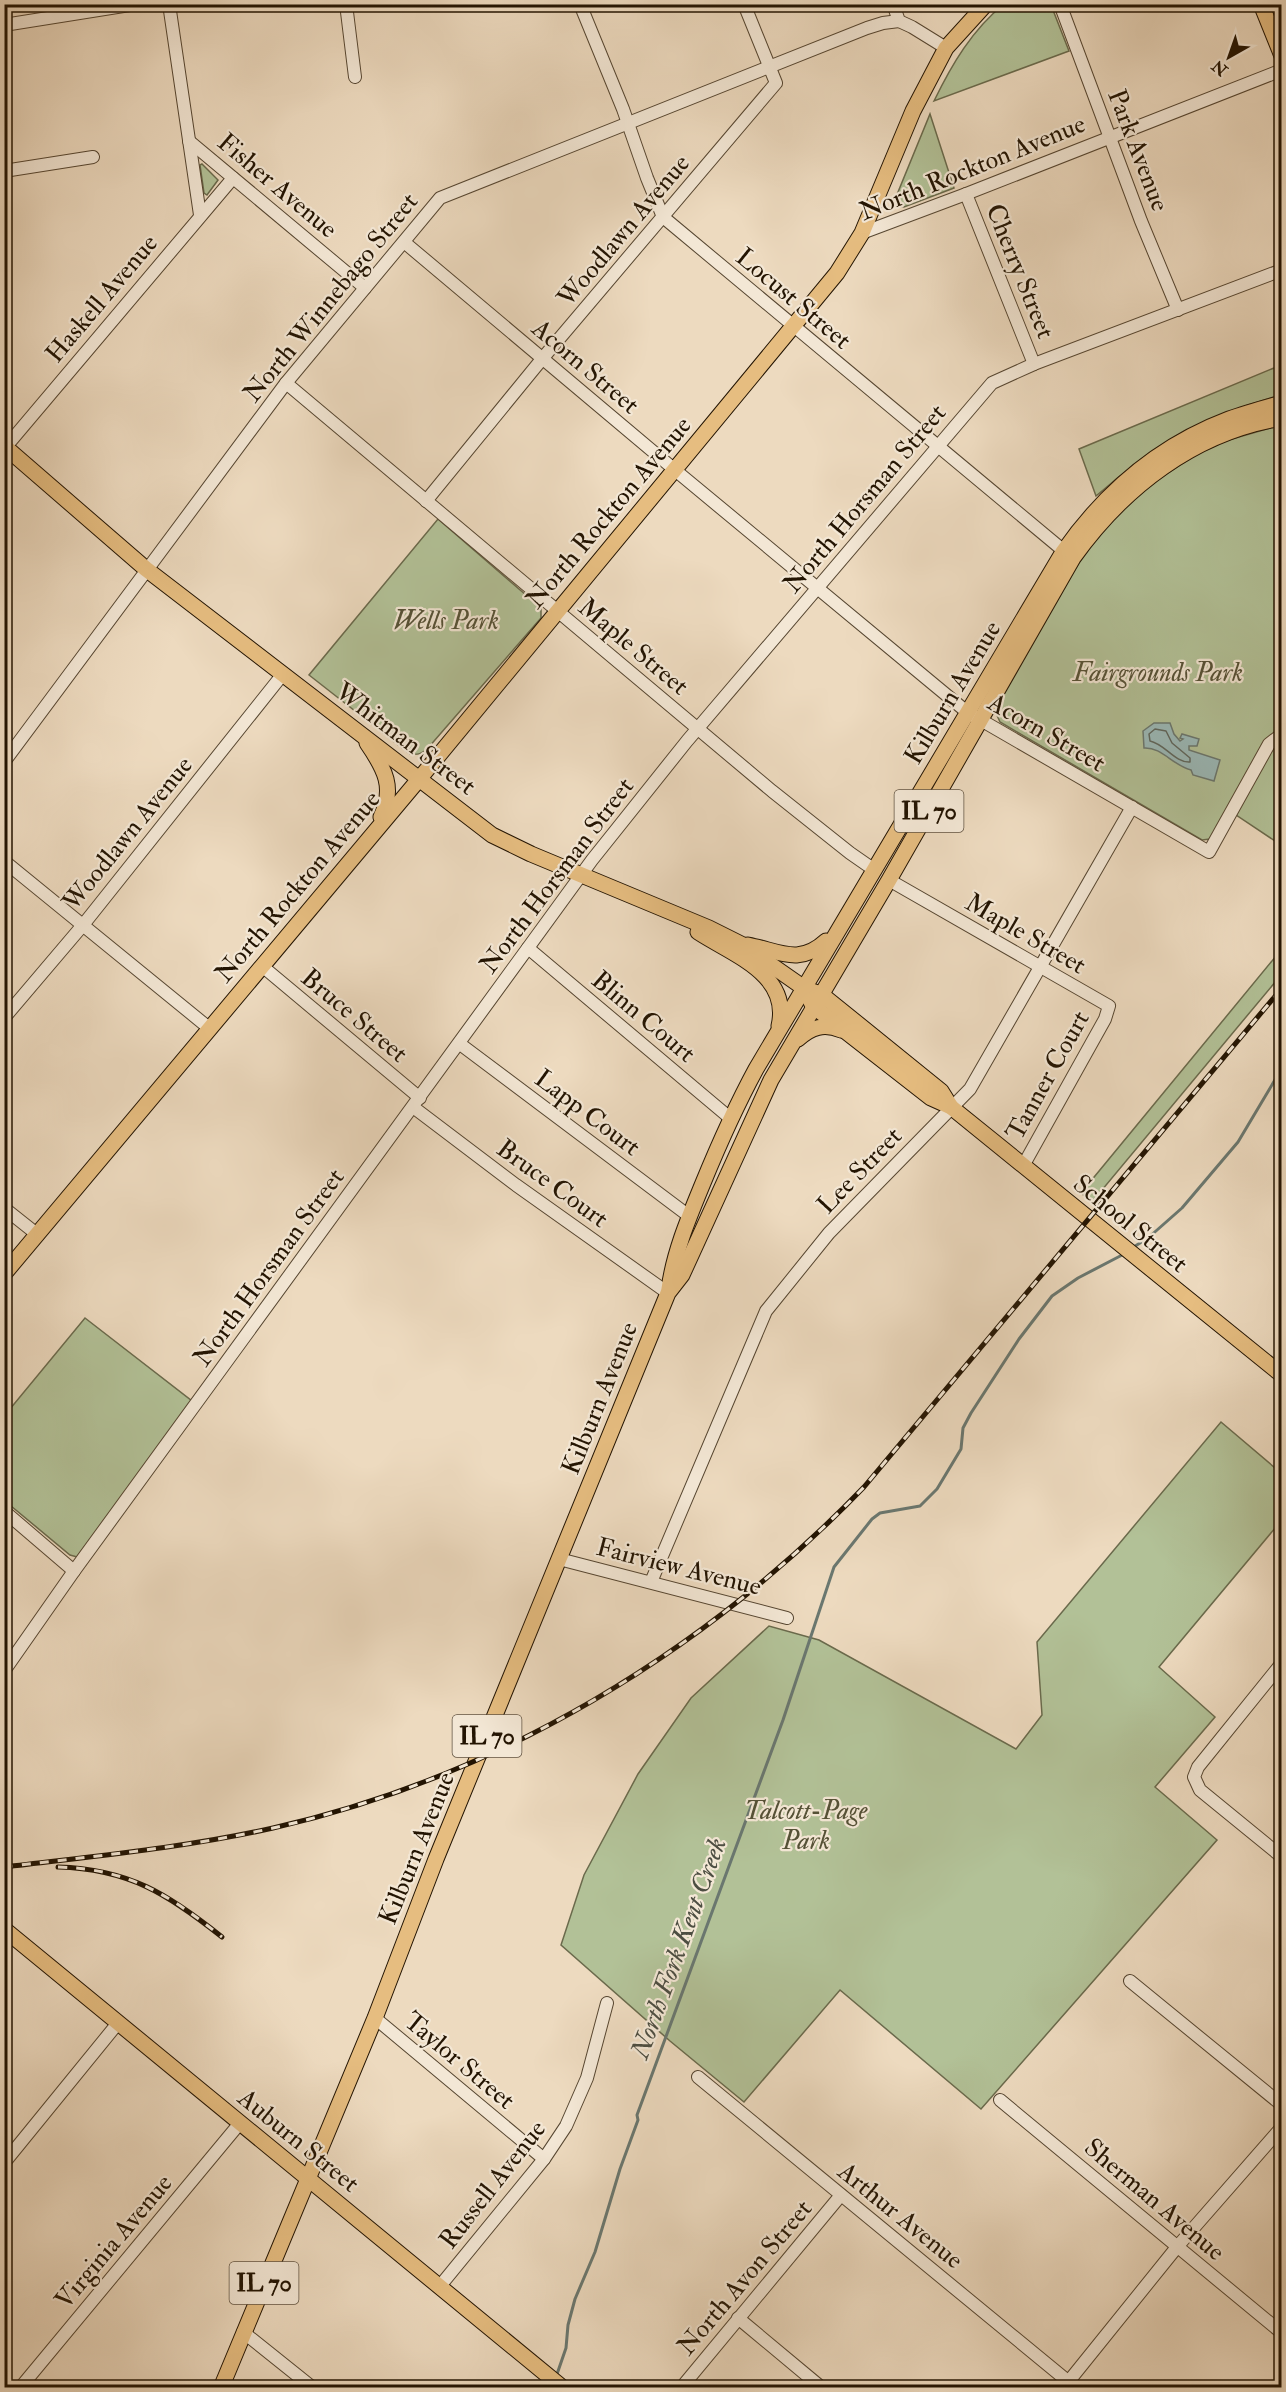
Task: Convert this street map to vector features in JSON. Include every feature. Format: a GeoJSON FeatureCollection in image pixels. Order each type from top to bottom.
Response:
{"type":"FeatureCollection","features":[{"type":"Feature","properties":{"kind":"main road"},"geometry":{"type":"LineString","coordinates":[[862,233],[913,111],[946,48],[986,4]]}},
{"type":"Feature","properties":{"kind":"main road"},"geometry":{"type":"LineString","coordinates":[[1261,4],[1281,56]]}},
{"type":"Feature","properties":{"kind":"main road","name":"North Rockton Avenue"},"geometry":{"type":"LineString","coordinates":[[4,1274],[794,327],[837,273],[862,233]]}},
{"type":"Feature","properties":{"kind":"main road","name":"Kilburn Avenue"},"geometry":{"type":"LineString","coordinates":[[220,2388],[375,2018],[436,1860],[668,1293],[671,1272],[689,1216],[730,1118],[777,1031],[967,712],[1101,503],[1164,451],[1199,432],[1230,419],[1281,403]]}},
{"type":"Feature","properties":{"kind":"main road","name":"Kilburn Avenue"},"geometry":{"type":"LineString","coordinates":[[668,1293],[682,1275],[771,1080],[981,721],[1068,555],[1127,495],[1182,454],[1233,431],[1281,418]]}},
{"type":"Feature","properties":{"kind":"main road","name":"Whitman Street"},"geometry":{"type":"LineString","coordinates":[[5,448],[146,569],[492,835],[531,854],[709,928],[741,944],[804,988]]}},
{"type":"Feature","properties":{"kind":"main road"},"geometry":{"type":"LineString","coordinates":[[361,733],[378,758],[389,791],[388,802],[374,832]]}},
{"type":"Feature","properties":{"kind":"main road"},"geometry":{"type":"LineString","coordinates":[[671,914],[750,963],[768,977],[780,1002],[777,1031]]}},
{"type":"Feature","properties":{"kind":"main road"},"geometry":{"type":"LineString","coordinates":[[741,944],[785,954],[803,955],[817,950],[835,933]]}},
{"type":"Feature","properties":{"kind":"main road"},"geometry":{"type":"LineString","coordinates":[[841,960],[837,974],[837,992],[853,1028]]}},
{"type":"Feature","properties":{"kind":"main road","name":"School Street"},"geometry":{"type":"LineString","coordinates":[[804,988],[853,1028],[941,1091],[951,1107],[1281,1375]]}},
{"type":"Feature","properties":{"kind":"main road"},"geometry":{"type":"LineString","coordinates":[[791,1045],[802,1035],[818,1026],[853,1028]]}},
{"type":"Feature","properties":{"kind":"main road","name":"Auburn Street"},"geometry":{"type":"LineString","coordinates":[[4,1929],[563,2388]]}},
{"type":"Feature","properties":{"kind":"street"},"geometry":{"type":"LineString","coordinates":[[4,25],[136,4]]}},
{"type":"Feature","properties":{"kind":"street","name":"Fisher Avenue"},"geometry":{"type":"LineString","coordinates":[[169,4],[200,215]]}},
{"type":"Feature","properties":{"kind":"street"},"geometry":{"type":"LineString","coordinates":[[346,4],[355,77]]}},
{"type":"Feature","properties":{"kind":"street","name":"Locust Street"},"geometry":{"type":"LineString","coordinates":[[580,4],[663,217],[1068,555]]}},
{"type":"Feature","properties":{"kind":"street"},"geometry":{"type":"LineString","coordinates":[[744,4],[770,68]]}},
{"type":"Feature","properties":{"kind":"street"},"geometry":{"type":"LineString","coordinates":[[893,4],[899,21],[946,48]]}},
{"type":"Feature","properties":{"kind":"street","name":"Park Avenue"},"geometry":{"type":"LineString","coordinates":[[1060,4],[1141,221],[1178,310]]}},
{"type":"Feature","properties":{"kind":"street","name":"North Winnebago Street"},"geometry":{"type":"LineString","coordinates":[[4,762],[286,383],[440,198],[867,28],[899,21]]}},
{"type":"Feature","properties":{"kind":"street","name":"Woodlawn Avenue"},"geometry":{"type":"LineString","coordinates":[[426,501],[542,359],[776,84],[770,68]]}},
{"type":"Feature","properties":{"kind":"street","name":"North Rockton Avenue"},"geometry":{"type":"LineString","coordinates":[[862,233],[1281,70]]}},
{"type":"Feature","properties":{"kind":"street","name":"Fisher Avenue"},"geometry":{"type":"LineString","coordinates":[[189,141],[365,288]]}},
{"type":"Feature","properties":{"kind":"street"},"geometry":{"type":"LineString","coordinates":[[4,171],[93,157]]}},
{"type":"Feature","properties":{"kind":"street","name":"Haskell Avenue"},"geometry":{"type":"LineString","coordinates":[[5,448],[233,178]]}},
{"type":"Feature","properties":{"kind":"street","name":"Cherry Street"},"geometry":{"type":"LineString","coordinates":[[966,194],[1034,364]]}},
{"type":"Feature","properties":{"kind":"street","name":"Acorn Street"},"geometry":{"type":"LineString","coordinates":[[404,242],[967,712],[1209,852],[1269,744],[1281,734]]}},
{"type":"Feature","properties":{"kind":"street","name":"North Horsman Street"},"geometry":{"type":"LineString","coordinates":[[4,1671],[74,1571],[582,874],[698,729],[992,383],[1034,364],[1281,270]]}},
{"type":"Feature","properties":{"kind":"street","name":"Maple Street"},"geometry":{"type":"LineString","coordinates":[[286,383],[698,729],[850,853],[873,869]]}},
{"type":"Feature","properties":{"kind":"street","name":"Woodlawn Avenue"},"geometry":{"type":"LineString","coordinates":[[4,1018],[83,925],[282,674]]}},
{"type":"Feature","properties":{"kind":"street","name":"Lee Street"},"geometry":{"type":"LineString","coordinates":[[651,1582],[766,1311],[830,1233],[970,1089],[1132,807]]}},
{"type":"Feature","properties":{"kind":"street"},"geometry":{"type":"LineString","coordinates":[[4,861],[209,1028]]}},
{"type":"Feature","properties":{"kind":"street","name":"Maple Street"},"geometry":{"type":"LineString","coordinates":[[889,880],[1109,1006]]}},
{"type":"Feature","properties":{"kind":"street","name":"Blinn Court"},"geometry":{"type":"LineString","coordinates":[[528,948],[730,1118]]}},
{"type":"Feature","properties":{"kind":"street","name":"Bruce Street"},"geometry":{"type":"LineString","coordinates":[[262,966],[416,1102]]}},
{"type":"Feature","properties":{"kind":"street","name":"Tanner Court"},"geometry":{"type":"LineString","coordinates":[[1023,1166],[1105,1019],[1109,1006]]}},
{"type":"Feature","properties":{"kind":"street","name":"Lapp Court"},"geometry":{"type":"LineString","coordinates":[[460,1044],[689,1216]]}},
{"type":"Feature","properties":{"kind":"street","name":"Bruce Court"},"geometry":{"type":"LineString","coordinates":[[416,1102],[516,1185],[668,1293]]}},
{"type":"Feature","properties":{"kind":"street"},"geometry":{"type":"LineString","coordinates":[[4,1208],[38,1235]]}},
{"type":"Feature","properties":{"kind":"street"},"geometry":{"type":"LineString","coordinates":[[4,1511],[74,1571]]}},
{"type":"Feature","properties":{"kind":"street","name":"Fairview Avenue"},"geometry":{"type":"LineString","coordinates":[[559,1560],[787,1617]]}},
{"type":"Feature","properties":{"kind":"street"},"geometry":{"type":"LineString","coordinates":[[1281,1663],[1198,1767],[1194,1777],[1200,1790],[1281,1857]]}},
{"type":"Feature","properties":{"kind":"street"},"geometry":{"type":"LineString","coordinates":[[1130,1981],[1281,2105]]}},
{"type":"Feature","properties":{"kind":"street","name":"Russell Avenue"},"geometry":{"type":"LineString","coordinates":[[440,2286],[544,2159],[566,2126],[587,2078],[607,2003]]}},
{"type":"Feature","properties":{"kind":"street","name":"Taylor Street"},"geometry":{"type":"LineString","coordinates":[[375,2018],[544,2159]]}},
{"type":"Feature","properties":{"kind":"street"},"geometry":{"type":"LineString","coordinates":[[4,2163],[118,2023]]}},
{"type":"Feature","properties":{"kind":"street","name":"Arthur Avenue"},"geometry":{"type":"LineString","coordinates":[[698,2077],[1072,2384]]}},
{"type":"Feature","properties":{"kind":"street","name":"Sherman Avenue"},"geometry":{"type":"LineString","coordinates":[[1000,2100],[1281,2333]]}},
{"type":"Feature","properties":{"kind":"street","name":"Virginia Avenue"},"geometry":{"type":"LineString","coordinates":[[20,2388],[240,2123]]}},
{"type":"Feature","properties":{"kind":"street"},"geometry":{"type":"LineString","coordinates":[[1072,2384],[1177,2247],[1281,2127]]}},
{"type":"Feature","properties":{"kind":"street","name":"North Avon Street"},"geometry":{"type":"LineString","coordinates":[[681,2388],[841,2195]]}},
{"type":"Feature","properties":{"kind":"street"},"geometry":{"type":"LineString","coordinates":[[738,2318],[822,2388]]}},
{"type":"Feature","properties":{"kind":"street"},"geometry":{"type":"LineString","coordinates":[[243,2332],[313,2388]]}},
{"type":"Feature","properties":{"kind":"green space"},"geometry":{"type":"Polygon","coordinates":[[[1004,4],[1051,5],[1069,51],[934,101],[964,48],[982,25],[1004,4]]]}},
{"type":"Feature","properties":{"kind":"green space"},"geometry":{"type":"Polygon","coordinates":[[[930,114],[954,188],[904,207],[899,206],[896,197],[930,114]]]}},
{"type":"Feature","properties":{"kind":"green space"},"geometry":{"type":"Polygon","coordinates":[[[202,164],[218,180],[207,195],[204,193],[200,165],[202,164]]]}},
{"type":"Feature","properties":{"kind":"green space"},"geometry":{"type":"Polygon","coordinates":[[[1281,365],[1281,395],[1229,412],[1182,434],[1139,462],[1096,496],[1079,449],[1281,365]]]}},
{"type":"Feature","properties":{"kind":"green space","name":"Fairgrounds Park"},"geometry":{"type":"Polygon","coordinates":[[[1281,425],[1281,845],[1227,809],[1210,839],[1202,840],[1000,722],[996,707],[1074,571],[1088,548],[1106,526],[1148,486],[1195,455],[1225,441],[1281,425]]]}},
{"type":"Feature","properties":{"kind":"green space","name":"Wells Park"},"geometry":{"type":"Polygon","coordinates":[[[438,519],[541,608],[541,618],[428,748],[420,754],[410,754],[309,675],[438,519]]]}},
{"type":"Feature","properties":{"kind":"green space"},"geometry":{"type":"Polygon","coordinates":[[[1281,950],[1281,975],[1092,1202],[1081,1193],[1281,950]]]}},
{"type":"Feature","properties":{"kind":"green space"},"geometry":{"type":"Polygon","coordinates":[[[85,1318],[192,1401],[77,1557],[70,1555],[5,1501],[5,1415],[85,1318]]]}},
{"type":"Feature","properties":{"kind":"green space","name":"Talcott-Page Park"},"geometry":{"type":"Polygon","coordinates":[[[1221,1422],[1281,1473],[1281,1521],[1159,1667],[1215,1717],[1155,1787],[1217,1840],[981,2109],[840,1990],[744,2102],[670,2041],[561,1945],[584,1875],[638,1774],[691,1698],[769,1626],[819,1640],[1016,1749],[1042,1715],[1037,1642],[1221,1422]]]}},
{"type":"Feature","properties":{"kind":"water"},"geometry":{"type":"Polygon","coordinates":[[[1154,723],[1170,723],[1174,734],[1180,741],[1183,739],[1180,738],[1182,734],[1199,739],[1197,746],[1189,746],[1189,750],[1220,760],[1214,781],[1193,775],[1191,770],[1184,768],[1162,753],[1144,748],[1143,731],[1154,723]]]}},
{"type":"Feature","properties":{"kind":"waterway","name":"North Fork Kent Creek"},"geometry":{"type":"LineString","coordinates":[[1132,1248],[1148,1238],[1182,1208],[1238,1142],[1282,1068]]}},
{"type":"Feature","properties":{"kind":"waterway","name":"North Fork Kent Creek"},"geometry":{"type":"LineString","coordinates":[[556,2377],[566,2348],[568,2325],[575,2299],[595,2252],[620,2169],[638,2120],[637,2115],[783,1720],[834,1567],[872,1519],[880,1513],[920,1506],[937,1489],[961,1449],[963,1428],[971,1413],[1019,1339],[1052,1296],[1078,1278],[1124,1254]]}},
{"type":"Feature","properties":{"kind":"railway"},"geometry":{"type":"LineString","coordinates":[[4,1867],[206,1841],[273,1828],[356,1806],[438,1777],[517,1741],[593,1701],[666,1654],[736,1603],[802,1547],[864,1487],[1282,988]]}},
{"type":"Feature","properties":{"kind":"railway"},"geometry":{"type":"LineString","coordinates":[[58,1867],[106,1873],[146,1887],[184,1908],[222,1937]]}}]}
